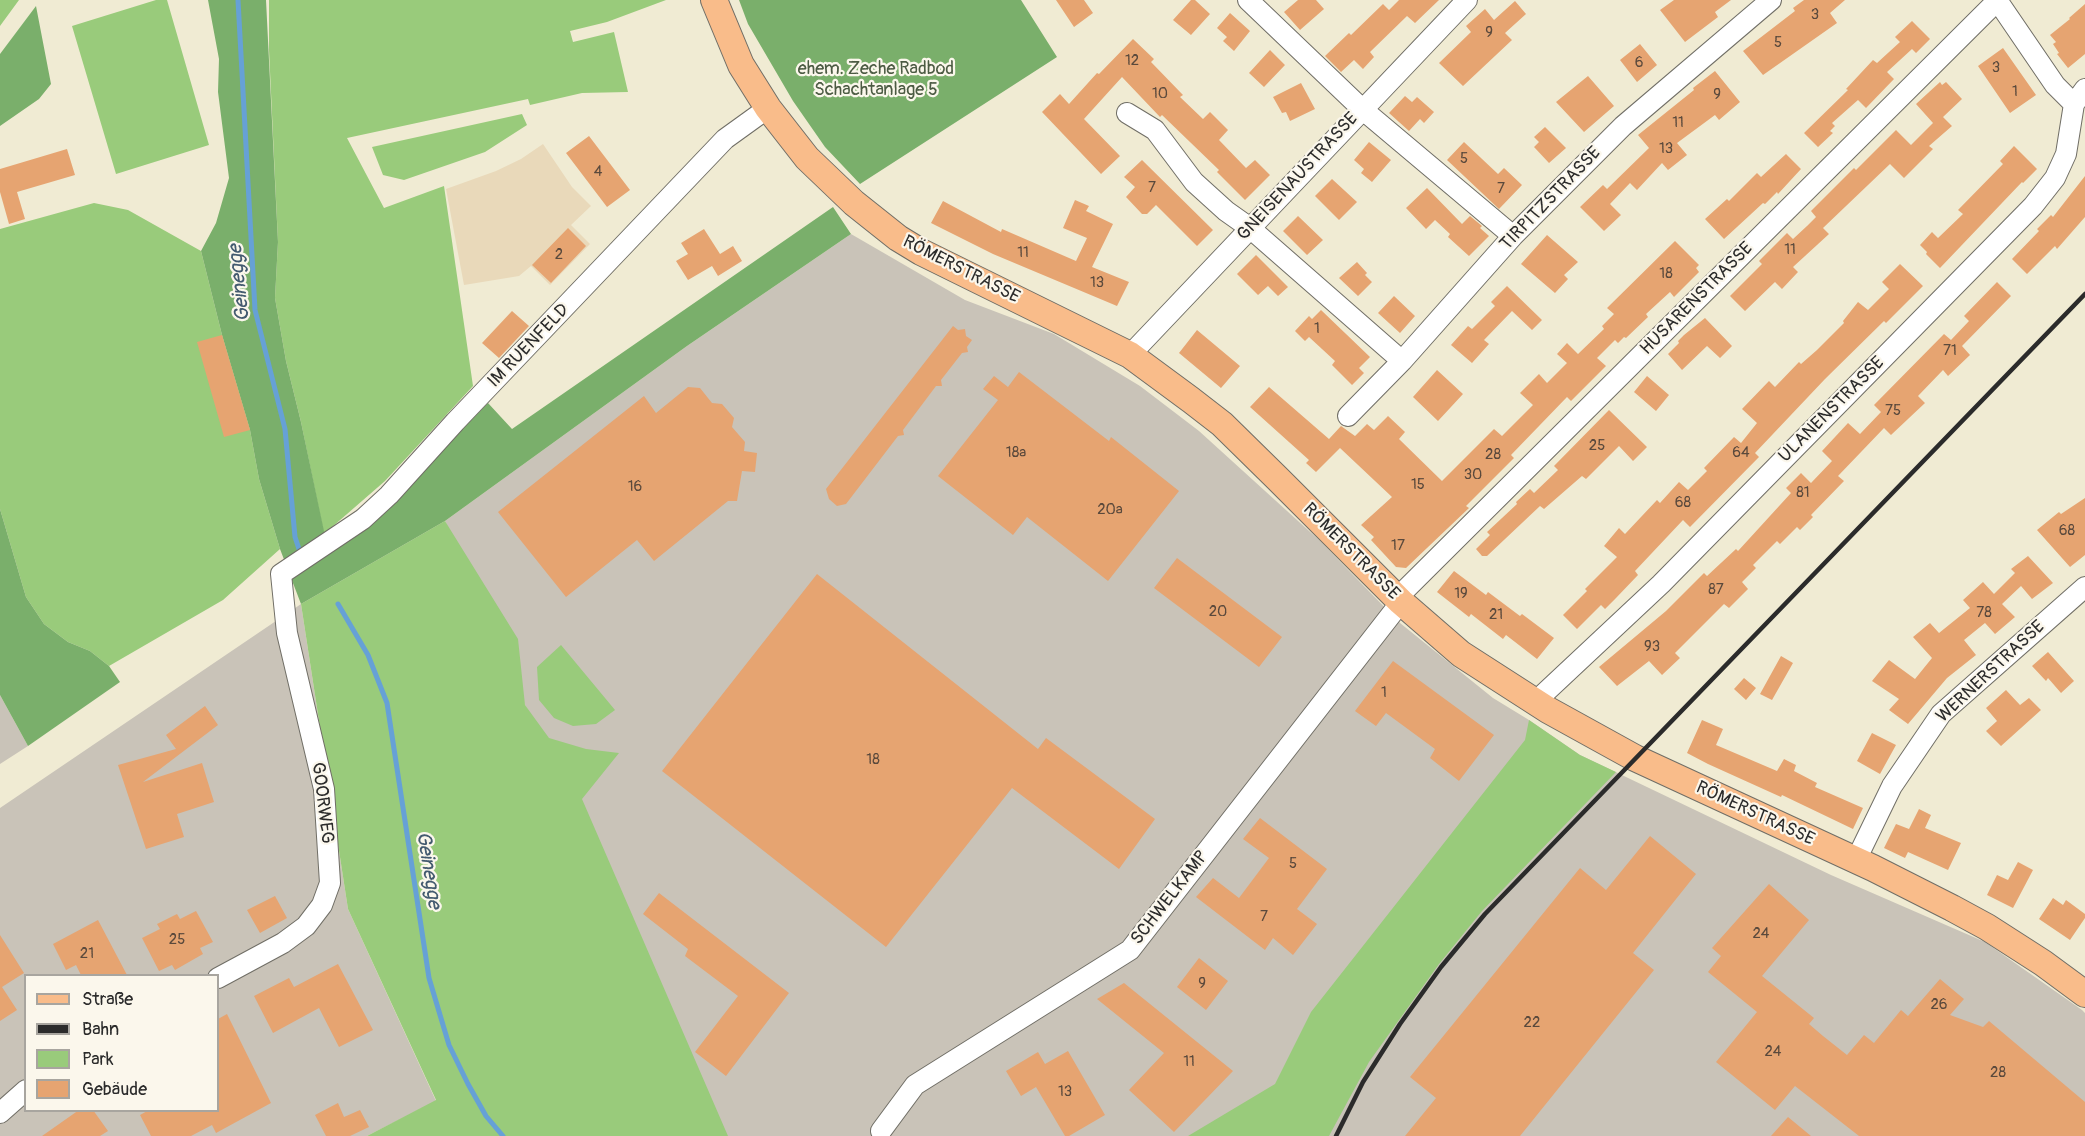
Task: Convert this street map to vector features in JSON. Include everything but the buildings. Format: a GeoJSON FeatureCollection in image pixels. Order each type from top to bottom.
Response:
{"type":"FeatureCollection","features":[{"type":"Feature","properties":{"kind":"main road","name":"RÖMERSTRASSE"},"geometry":{"type":"LineString","coordinates":[[714,0],[741,65],[768,108],[793,142],[826,178],[854,203],[898,238],[950,267],[1130,355],[1222,424],[1399,600],[1461,654],[1535,702],[1635,758],[1856,860],[1987,927],[2043,963],[2085,994]]}},
{"type":"Feature","properties":{"kind":"street"},"geometry":{"type":"LineString","coordinates":[[1248,0],[1362,109],[1514,236]]}},
{"type":"Feature","properties":{"kind":"street","name":"GNEISENAUSTRASSE"},"geometry":{"type":"LineString","coordinates":[[1130,355],[1467,0]]}},
{"type":"Feature","properties":{"kind":"street","name":"TIRPITZSTRASSE"},"geometry":{"type":"LineString","coordinates":[[1348,416],[1402,361],[1514,236],[1623,126],[1771,0]]}},
{"type":"Feature","properties":{"kind":"street"},"geometry":{"type":"LineString","coordinates":[[1997,0],[2055,85],[2080,97]]}},
{"type":"Feature","properties":{"kind":"street","name":"HUSARENSTRASSE"},"geometry":{"type":"LineString","coordinates":[[1399,600],[1997,0]]}},
{"type":"Feature","properties":{"kind":"street","name":"ULANENSTRASSE"},"geometry":{"type":"LineString","coordinates":[[1535,702],[1661,584],[2033,206],[2055,178],[2066,154],[2080,97]]}},
{"type":"Feature","properties":{"kind":"street","name":"IM RUENFELD"},"geometry":{"type":"LineString","coordinates":[[281,573],[327,545],[363,519],[725,139],[733,131],[768,108]]}},
{"type":"Feature","properties":{"kind":"street"},"geometry":{"type":"LineString","coordinates":[[1127,113],[1155,130],[1194,182],[1226,211],[1250,228],[1402,361]]}},
{"type":"Feature","properties":{"kind":"street","name":"GOORWEG"},"geometry":{"type":"LineString","coordinates":[[219,977],[283,943],[306,926],[322,905],[330,883],[324,789],[287,633],[281,573]]}},
{"type":"Feature","properties":{"kind":"street","name":"WERNERSTRASSE"},"geometry":{"type":"LineString","coordinates":[[1856,860],[1892,786],[1941,714],[2085,587]]}},
{"type":"Feature","properties":{"kind":"street","name":"SCHWELKAMP"},"geometry":{"type":"LineString","coordinates":[[881,1131],[915,1085],[1130,950],[1399,600]]}},
{"type":"Feature","properties":{"kind":"street"},"geometry":{"type":"LineString","coordinates":[[0,1113],[24,1092]]}},
{"type":"Feature","properties":{"kind":"shaded area"},"geometry":{"type":"Polygon","coordinates":[[[543,144],[572,187],[591,206],[571,225],[590,244],[550,285],[531,266],[519,276],[464,285],[446,189],[496,171],[521,159],[543,144]]]}},
{"type":"Feature","properties":{"kind":"shaded area"},"geometry":{"type":"Polygon","coordinates":[[[851,234],[965,300],[1054,334],[1140,386],[1199,431],[1319,540],[1400,623],[1493,698],[1580,755],[1831,875],[1985,942],[2082,1010],[2085,1013],[2085,1136],[712,1136],[445,521],[687,346],[851,234]]]}},
{"type":"Feature","properties":{"kind":"shaded area"},"geometry":{"type":"Polygon","coordinates":[[[301,604],[348,909],[436,1101],[367,1136],[0,1136],[0,808],[301,604]]]}},
{"type":"Feature","properties":{"kind":"shaded area"},"geometry":{"type":"Polygon","coordinates":[[[0,695],[28,746],[0,764],[0,695]]]}},
{"type":"Feature","properties":{"kind":"green space"},"geometry":{"type":"Polygon","coordinates":[[[0,0],[19,0],[0,26],[0,0]]]}},
{"type":"Feature","properties":{"kind":"green space"},"geometry":{"type":"Polygon","coordinates":[[[156,0],[167,0],[209,145],[116,174],[72,26],[156,0]]]}},
{"type":"Feature","properties":{"kind":"green space"},"geometry":{"type":"Polygon","coordinates":[[[208,0],[266,0],[278,242],[275,298],[286,361],[328,550],[411,482],[488,403],[512,429],[833,207],[851,234],[687,346],[445,521],[301,604],[280,549],[259,479],[250,430],[222,335],[201,251],[216,223],[229,178],[218,92],[219,59],[208,0]]]}},
{"type":"Feature","properties":{"kind":"green space"},"geometry":{"type":"Polygon","coordinates":[[[269,0],[666,0],[607,22],[570,31],[573,42],[614,32],[628,92],[582,93],[530,105],[528,99],[347,138],[384,208],[444,186],[473,386],[385,481],[324,534],[286,361],[275,298],[278,242],[269,50],[269,0]]]}},
{"type":"Feature","properties":{"kind":"green space","name":"ehem. Zeche Radbod Schachtanlage 5"},"geometry":{"type":"Polygon","coordinates":[[[739,0],[1021,0],[1057,57],[860,184],[825,147],[793,101],[748,24],[739,0]]]}},
{"type":"Feature","properties":{"kind":"green space"},"geometry":{"type":"Polygon","coordinates":[[[36,6],[51,84],[39,99],[0,126],[0,54],[36,6]]]}},
{"type":"Feature","properties":{"kind":"green space"},"geometry":{"type":"Polygon","coordinates":[[[522,114],[527,125],[485,152],[404,180],[383,175],[372,147],[522,114]]]}},
{"type":"Feature","properties":{"kind":"green space"},"geometry":{"type":"Polygon","coordinates":[[[94,203],[128,210],[201,251],[222,335],[250,430],[259,479],[280,549],[223,600],[109,666],[90,651],[68,642],[44,624],[26,597],[0,509],[0,229],[94,203]]]}},
{"type":"Feature","properties":{"kind":"green space"},"geometry":{"type":"Polygon","coordinates":[[[0,509],[26,597],[44,624],[68,642],[90,651],[109,666],[120,682],[28,746],[0,695],[0,509]]]}},
{"type":"Feature","properties":{"kind":"green space"},"geometry":{"type":"Polygon","coordinates":[[[445,521],[518,639],[525,705],[549,738],[586,749],[619,753],[582,799],[728,1136],[367,1136],[436,1100],[348,909],[301,604],[445,521]]]}},
{"type":"Feature","properties":{"kind":"green space"},"geometry":{"type":"Polygon","coordinates":[[[561,645],[615,710],[596,724],[573,726],[554,718],[539,700],[537,667],[561,645]]]}},
{"type":"Feature","properties":{"kind":"green space"},"geometry":{"type":"Polygon","coordinates":[[[1529,720],[1580,755],[1616,772],[1482,911],[1439,964],[1369,1062],[1329,1136],[1188,1136],[1275,1084],[1311,1012],[1525,740],[1529,720]]]}},
{"type":"Feature","properties":{"kind":"waterway","name":"Geinegge"},"geometry":{"type":"LineString","coordinates":[[238,0],[255,310],[285,429],[295,537],[301,555]]}},
{"type":"Feature","properties":{"kind":"waterway","name":"Geinegge"},"geometry":{"type":"LineString","coordinates":[[338,604],[368,655],[387,703],[429,978],[449,1045],[486,1116],[503,1136]]}},
{"type":"Feature","properties":{"kind":"railway"},"geometry":{"type":"LineString","coordinates":[[1336,1136],[1363,1082],[1400,1024],[1441,967],[1485,914],[2085,294]]}}]}
